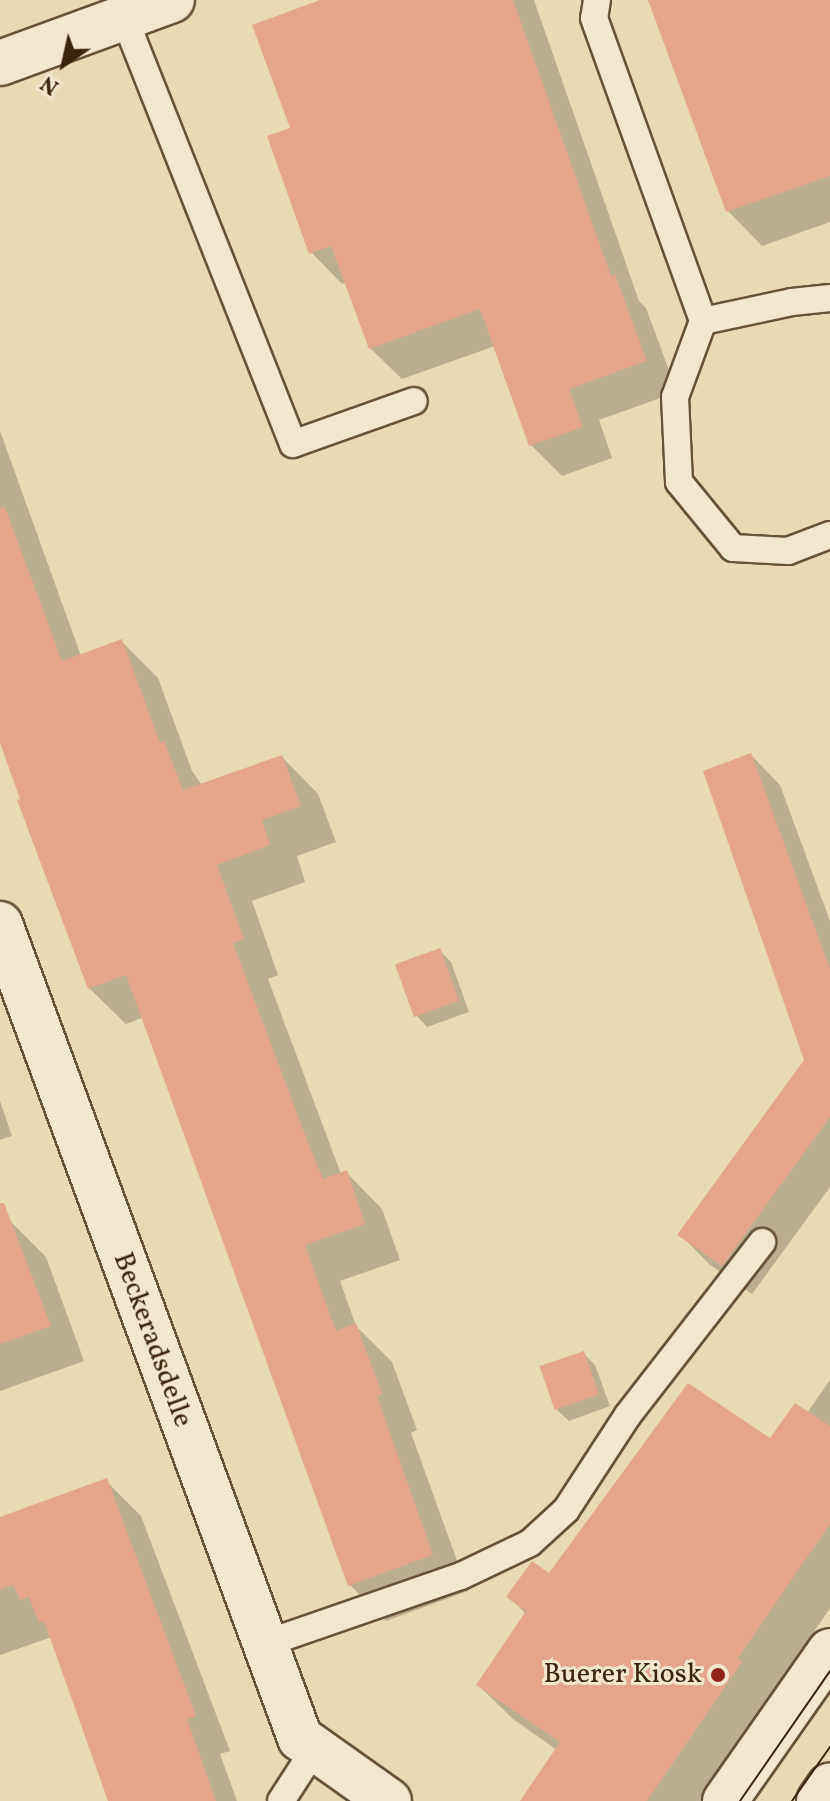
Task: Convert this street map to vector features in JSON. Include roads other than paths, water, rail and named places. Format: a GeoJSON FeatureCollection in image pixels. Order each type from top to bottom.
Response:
{"type":"FeatureCollection","features":[{"type":"Feature","properties":{"kind":"street"},"geometry":{"type":"LineString","coordinates":[[0,63],[172,0]]}},
{"type":"Feature","properties":{"kind":"street","name":"Beckeradsdelle"},"geometry":{"type":"LineString","coordinates":[[0,924],[300,1738],[389,1801]]}},
{"type":"Feature","properties":{"kind":"street"},"geometry":{"type":"LineString","coordinates":[[725,1801],[830,1651]]}},
{"type":"Feature","properties":{"kind":"street"},"geometry":{"type":"LineString","coordinates":[[819,1801],[830,1785]]}},
{"type":"Feature","properties":{"kind":"lane"},"geometry":{"type":"LineString","coordinates":[[597,0],[594,18],[703,321],[675,397],[679,482],[733,548],[788,551],[830,535]]}},
{"type":"Feature","properties":{"kind":"lane"},"geometry":{"type":"LineString","coordinates":[[124,17],[293,444],[414,401]]}},
{"type":"Feature","properties":{"kind":"lane"},"geometry":{"type":"LineString","coordinates":[[703,321],[792,302],[830,298]]}},
{"type":"Feature","properties":{"kind":"lane"},"geometry":{"type":"LineString","coordinates":[[267,1643],[461,1576],[530,1543],[566,1510],[628,1415],[762,1242]]}},
{"type":"Feature","properties":{"kind":"lane"},"geometry":{"type":"LineString","coordinates":[[281,1801],[316,1747]]}},
{"type":"Feature","properties":{"kind":"tram line"},"geometry":{"type":"LineString","coordinates":[[740,1801],[830,1671]]}},
{"type":"Feature","properties":{"kind":"tram line"},"geometry":{"type":"LineString","coordinates":[[792,1801],[830,1747]]}},
{"type":"Feature","properties":{"kind":"place","name":"Buerer Kiosk"},"geometry":{"type":"Point","coordinates":[718,1675]}}]}
